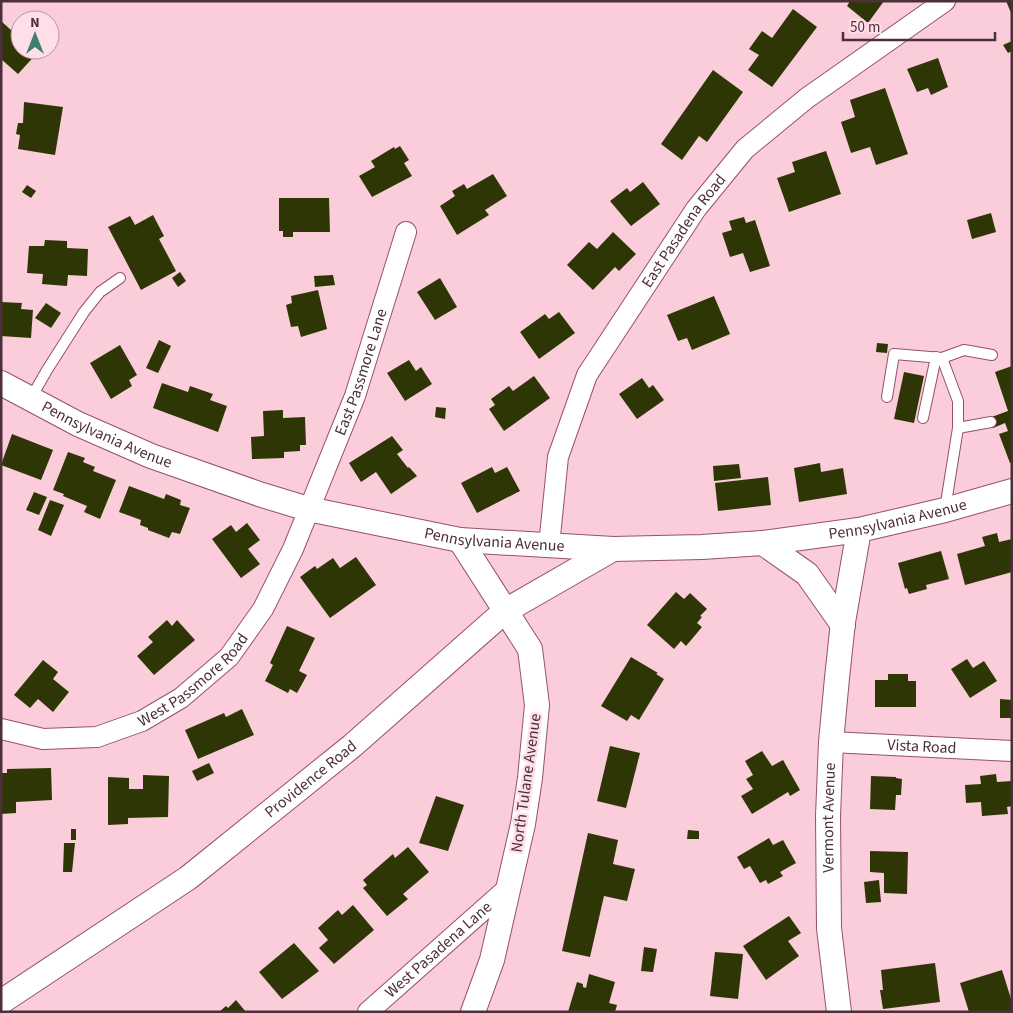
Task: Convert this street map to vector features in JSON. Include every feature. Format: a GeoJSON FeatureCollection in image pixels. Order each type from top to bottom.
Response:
{"type":"FeatureCollection","features":[{"type":"Feature","properties":{"kind":"street","name":"East Pasadena Road"},"geometry":{"type":"LineString","coordinates":[[549,546],[558,457],[587,375],[696,209],[745,149],[807,98],[945,1]]}},
{"type":"Feature","properties":{"kind":"street","name":"East Passmore Lane"},"geometry":{"type":"LineString","coordinates":[[308,509],[355,396],[406,232]]}},
{"type":"Feature","properties":{"kind":"street","name":"Pennsylvania Avenue"},"geometry":{"type":"LineString","coordinates":[[1,383],[78,424],[151,456],[262,495],[308,509],[460,540],[613,550],[763,543],[859,530],[945,510],[1012,491]]}},
{"type":"Feature","properties":{"kind":"street","name":"West Passmore Road"},"geometry":{"type":"LineString","coordinates":[[1,728],[43,739],[97,737],[142,721],[181,698],[229,657],[264,609],[293,549],[308,509]]}},
{"type":"Feature","properties":{"kind":"street","name":"Vermont Avenue"},"geometry":{"type":"LineString","coordinates":[[838,1012],[829,928],[828,816],[832,742],[843,624],[859,530]]}},
{"type":"Feature","properties":{"kind":"street","name":"North Tulane Avenue"},"geometry":{"type":"LineString","coordinates":[[460,540],[530,649],[537,705],[530,778],[523,824],[492,960],[473,1012]]}},
{"type":"Feature","properties":{"kind":"street"},"geometry":{"type":"LineString","coordinates":[[763,543],[807,574],[843,624]]}},
{"type":"Feature","properties":{"kind":"street","name":"Providence Road"},"geometry":{"type":"LineString","coordinates":[[1,1002],[188,878],[352,746],[505,611],[613,550]]}},
{"type":"Feature","properties":{"kind":"street","name":"Vista Road"},"geometry":{"type":"LineString","coordinates":[[832,742],[1012,751]]}},
{"type":"Feature","properties":{"kind":"street","name":"West Pasadena Lane"},"geometry":{"type":"LineString","coordinates":[[368,1012],[508,888]]}},
{"type":"Feature","properties":{"kind":"lane"},"geometry":{"type":"LineString","coordinates":[[31,398],[46,370],[84,312],[100,292],[120,278]]}},
{"type":"Feature","properties":{"kind":"lane"},"geometry":{"type":"LineString","coordinates":[[887,397],[894,354],[939,358],[964,350],[992,355]]}},
{"type":"Feature","properties":{"kind":"lane"},"geometry":{"type":"LineString","coordinates":[[923,418],[939,358]]}},
{"type":"Feature","properties":{"kind":"lane"},"geometry":{"type":"LineString","coordinates":[[939,358],[958,401],[958,428],[945,510]]}},
{"type":"Feature","properties":{"kind":"lane"},"geometry":{"type":"LineString","coordinates":[[958,428],[991,422]]}},
{"type":"Feature","properties":{"kind":"building"},"geometry":{"type":"Polygon","coordinates":[[[850,1],[884,1],[868,23],[847,6],[850,1]]]}},
{"type":"Feature","properties":{"kind":"building"},"geometry":{"type":"Polygon","coordinates":[[[1006,1],[1012,1],[1012,15],[1006,1]]]}},
{"type":"Feature","properties":{"kind":"building"},"geometry":{"type":"Polygon","coordinates":[[[793,9],[817,27],[772,87],[748,70],[759,55],[749,49],[762,31],[772,38],[793,9]]]}},
{"type":"Feature","properties":{"kind":"building"},"geometry":{"type":"Polygon","coordinates":[[[1,21],[10,29],[10,60],[31,60],[18,74],[1,59],[1,21]]]}},
{"type":"Feature","properties":{"kind":"building"},"geometry":{"type":"Polygon","coordinates":[[[1012,41],[1012,51],[1008,53],[1003,45],[1012,41]]]}},
{"type":"Feature","properties":{"kind":"building"},"geometry":{"type":"Polygon","coordinates":[[[938,58],[948,87],[931,95],[928,88],[917,92],[907,69],[938,58]]]}},
{"type":"Feature","properties":{"kind":"building"},"geometry":{"type":"Polygon","coordinates":[[[713,70],[743,92],[707,142],[699,136],[682,160],[661,144],[713,70]]]}},
{"type":"Feature","properties":{"kind":"building"},"geometry":{"type":"Polygon","coordinates":[[[885,88],[908,154],[876,165],[870,147],[851,153],[841,122],[855,117],[850,100],[885,88]]]}},
{"type":"Feature","properties":{"kind":"building"},"geometry":{"type":"Polygon","coordinates":[[[24,102],[63,107],[55,155],[18,149],[20,135],[16,134],[18,123],[23,123],[24,102]]]}},
{"type":"Feature","properties":{"kind":"building"},"geometry":{"type":"Polygon","coordinates":[[[400,146],[409,160],[404,163],[412,176],[372,197],[359,176],[375,167],[371,161],[394,147],[395,149],[400,146]]]}},
{"type":"Feature","properties":{"kind":"building"},"geometry":{"type":"Polygon","coordinates":[[[826,151],[841,194],[789,212],[777,178],[795,172],[792,162],[826,151]]]}},
{"type":"Feature","properties":{"kind":"building"},"geometry":{"type":"Polygon","coordinates":[[[493,174],[507,196],[485,210],[489,215],[457,235],[440,206],[455,196],[452,191],[464,184],[467,189],[493,174]]]}},
{"type":"Feature","properties":{"kind":"building"},"geometry":{"type":"Polygon","coordinates":[[[643,182],[660,204],[631,226],[610,201],[627,188],[630,192],[643,182]]]}},
{"type":"Feature","properties":{"kind":"building"},"geometry":{"type":"Polygon","coordinates":[[[27,185],[36,191],[31,198],[22,192],[27,185]]]}},
{"type":"Feature","properties":{"kind":"building"},"geometry":{"type":"Polygon","coordinates":[[[279,198],[329,198],[330,232],[293,232],[293,237],[283,237],[283,231],[279,231],[279,198]]]}},
{"type":"Feature","properties":{"kind":"building"},"geometry":{"type":"Polygon","coordinates":[[[991,213],[996,232],[972,239],[967,220],[991,213]]]}},
{"type":"Feature","properties":{"kind":"building"},"geometry":{"type":"Polygon","coordinates":[[[153,215],[164,236],[159,239],[176,271],[141,290],[108,227],[130,216],[135,225],[153,215]]]}},
{"type":"Feature","properties":{"kind":"building"},"geometry":{"type":"Polygon","coordinates":[[[744,217],[746,223],[755,220],[770,266],[750,272],[743,253],[730,257],[722,233],[732,230],[729,221],[744,217]]]}},
{"type":"Feature","properties":{"kind":"building"},"geometry":{"type":"Polygon","coordinates":[[[613,232],[636,254],[619,271],[615,267],[593,290],[567,265],[589,242],[597,249],[613,232]]]}},
{"type":"Feature","properties":{"kind":"building"},"geometry":{"type":"Polygon","coordinates":[[[45,240],[67,241],[67,248],[88,249],[87,276],[68,275],[67,286],[42,284],[43,274],[27,273],[29,246],[44,246],[45,240]]]}},
{"type":"Feature","properties":{"kind":"building"},"geometry":{"type":"Polygon","coordinates":[[[180,272],[186,281],[178,287],[172,278],[180,272]]]}},
{"type":"Feature","properties":{"kind":"building"},"geometry":{"type":"Polygon","coordinates":[[[333,275],[335,285],[315,287],[314,276],[333,275]]]}},
{"type":"Feature","properties":{"kind":"building"},"geometry":{"type":"Polygon","coordinates":[[[440,278],[457,307],[435,320],[417,292],[440,278]]]}},
{"type":"Feature","properties":{"kind":"building"},"geometry":{"type":"Polygon","coordinates":[[[318,290],[327,329],[301,337],[298,326],[291,327],[286,305],[292,303],[291,296],[318,290]]]}},
{"type":"Feature","properties":{"kind":"building"},"geometry":{"type":"Polygon","coordinates":[[[714,296],[730,334],[692,350],[687,338],[678,341],[667,315],[714,296]]]}},
{"type":"Feature","properties":{"kind":"building"},"geometry":{"type":"Polygon","coordinates":[[[1,302],[22,303],[21,309],[33,310],[31,338],[1,336],[1,302]]]}},
{"type":"Feature","properties":{"kind":"building"},"geometry":{"type":"Polygon","coordinates":[[[46,303],[61,313],[51,328],[35,318],[46,303]]]}},
{"type":"Feature","properties":{"kind":"building"},"geometry":{"type":"Polygon","coordinates":[[[559,312],[575,333],[539,359],[520,332],[545,314],[549,319],[559,312]]]}},
{"type":"Feature","properties":{"kind":"building"},"geometry":{"type":"Polygon","coordinates":[[[159,340],[171,346],[158,373],[146,368],[159,340]]]}},
{"type":"Feature","properties":{"kind":"building"},"geometry":{"type":"Polygon","coordinates":[[[877,343],[888,344],[887,353],[876,352],[877,343]]]}},
{"type":"Feature","properties":{"kind":"building"},"geometry":{"type":"Polygon","coordinates":[[[120,345],[137,375],[129,380],[132,386],[111,399],[90,363],[120,345]]]}},
{"type":"Feature","properties":{"kind":"building"},"geometry":{"type":"Polygon","coordinates":[[[409,360],[416,371],[421,367],[432,384],[405,401],[387,373],[409,360]]]}},
{"type":"Feature","properties":{"kind":"building"},"geometry":{"type":"Polygon","coordinates":[[[1012,366],[1012,463],[1010,463],[999,434],[1008,431],[1005,423],[993,428],[989,418],[1008,411],[995,372],[1012,366]]]}},
{"type":"Feature","properties":{"kind":"building"},"geometry":{"type":"Polygon","coordinates":[[[904,372],[924,376],[914,423],[894,419],[904,372]]]}},
{"type":"Feature","properties":{"kind":"building"},"geometry":{"type":"Polygon","coordinates":[[[534,376],[550,398],[504,431],[489,409],[495,405],[491,399],[509,386],[513,391],[534,376]]]}},
{"type":"Feature","properties":{"kind":"building"},"geometry":{"type":"Polygon","coordinates":[[[642,378],[649,388],[653,385],[664,400],[637,419],[619,394],[642,378]]]}},
{"type":"Feature","properties":{"kind":"building"},"geometry":{"type":"Polygon","coordinates":[[[162,383],[188,392],[190,386],[213,394],[210,400],[227,406],[218,432],[153,408],[162,383]]]}},
{"type":"Feature","properties":{"kind":"building"},"geometry":{"type":"Polygon","coordinates":[[[436,407],[446,408],[445,419],[435,417],[436,407]]]}},
{"type":"Feature","properties":{"kind":"building"},"geometry":{"type":"Polygon","coordinates":[[[283,410],[283,418],[305,417],[306,445],[300,445],[300,451],[284,452],[284,458],[252,459],[251,437],[264,436],[263,411],[283,410]]]}},
{"type":"Feature","properties":{"kind":"building"},"geometry":{"type":"Polygon","coordinates":[[[12,434],[53,450],[41,480],[1,465],[12,434]]]}},
{"type":"Feature","properties":{"kind":"building"},"geometry":{"type":"Polygon","coordinates":[[[392,436],[403,450],[397,454],[417,476],[391,494],[376,472],[361,482],[349,463],[392,436]]]}},
{"type":"Feature","properties":{"kind":"building"},"geometry":{"type":"Polygon","coordinates":[[[68,452],[85,458],[83,462],[95,467],[93,471],[116,480],[100,519],[84,512],[87,506],[53,490],[68,452]]]}},
{"type":"Feature","properties":{"kind":"building"},"geometry":{"type":"Polygon","coordinates":[[[820,463],[821,472],[843,468],[847,494],[799,502],[794,468],[820,463]]]}},
{"type":"Feature","properties":{"kind":"building"},"geometry":{"type":"Polygon","coordinates":[[[739,464],[741,478],[714,481],[713,466],[739,464]]]}},
{"type":"Feature","properties":{"kind":"building"},"geometry":{"type":"Polygon","coordinates":[[[492,467],[495,473],[507,467],[520,491],[477,513],[461,483],[492,467]]]}},
{"type":"Feature","properties":{"kind":"building"},"geometry":{"type":"Polygon","coordinates":[[[768,477],[771,505],[718,511],[715,483],[768,477]]]}},
{"type":"Feature","properties":{"kind":"building"},"geometry":{"type":"Polygon","coordinates":[[[129,486],[164,499],[166,494],[181,500],[180,505],[190,508],[180,534],[172,532],[169,538],[140,525],[141,520],[119,512],[129,486]]]}},
{"type":"Feature","properties":{"kind":"building"},"geometry":{"type":"Polygon","coordinates":[[[34,492],[47,497],[39,515],[26,510],[34,492]]]}},
{"type":"Feature","properties":{"kind":"building"},"geometry":{"type":"Polygon","coordinates":[[[50,500],[64,505],[51,536],[38,530],[50,500]]]}},
{"type":"Feature","properties":{"kind":"building"},"geometry":{"type":"Polygon","coordinates":[[[247,523],[260,540],[248,549],[260,564],[241,578],[212,539],[231,525],[236,532],[247,523]]]}},
{"type":"Feature","properties":{"kind":"building"},"geometry":{"type":"Polygon","coordinates":[[[997,533],[999,542],[1012,539],[1012,572],[965,585],[957,554],[985,546],[982,537],[997,533]]]}},
{"type":"Feature","properties":{"kind":"building"},"geometry":{"type":"Polygon","coordinates":[[[941,551],[949,579],[926,585],[927,589],[909,594],[907,588],[905,589],[898,563],[941,551]]]}},
{"type":"Feature","properties":{"kind":"building"},"geometry":{"type":"Polygon","coordinates":[[[356,557],[376,585],[330,618],[300,577],[315,566],[317,569],[333,558],[340,568],[356,557]]]}},
{"type":"Feature","properties":{"kind":"building"},"geometry":{"type":"Polygon","coordinates":[[[676,592],[684,599],[690,593],[707,609],[700,616],[702,617],[697,623],[702,627],[686,646],[681,641],[674,649],[647,625],[676,592]]]}},
{"type":"Feature","properties":{"kind":"building"},"geometry":{"type":"Polygon","coordinates":[[[167,620],[172,626],[177,620],[195,640],[154,675],[137,656],[153,642],[148,637],[167,620]]]}},
{"type":"Feature","properties":{"kind":"building"},"geometry":{"type":"Polygon","coordinates":[[[287,626],[315,638],[299,671],[307,675],[297,693],[290,689],[288,693],[265,681],[273,665],[270,663],[287,626]]]}},
{"type":"Feature","properties":{"kind":"building"},"geometry":{"type":"Polygon","coordinates":[[[631,657],[658,673],[656,674],[664,679],[639,720],[631,715],[627,721],[601,706],[631,657]]]}},
{"type":"Feature","properties":{"kind":"building"},"geometry":{"type":"Polygon","coordinates":[[[967,659],[973,668],[984,661],[997,681],[970,698],[951,669],[967,659]]]}},
{"type":"Feature","properties":{"kind":"building"},"geometry":{"type":"Polygon","coordinates":[[[43,660],[58,672],[53,679],[69,692],[53,712],[38,699],[30,708],[14,695],[43,660]]]}},
{"type":"Feature","properties":{"kind":"building"},"geometry":{"type":"Polygon","coordinates":[[[888,674],[908,674],[908,681],[916,681],[916,707],[875,707],[875,680],[888,680],[888,674]]]}},
{"type":"Feature","properties":{"kind":"building"},"geometry":{"type":"Polygon","coordinates":[[[1000,699],[1012,700],[1012,718],[1000,718],[1000,699]]]}},
{"type":"Feature","properties":{"kind":"building"},"geometry":{"type":"Polygon","coordinates":[[[242,709],[254,735],[198,759],[185,730],[224,713],[226,717],[242,709]]]}},
{"type":"Feature","properties":{"kind":"building"},"geometry":{"type":"Polygon","coordinates":[[[610,746],[640,753],[626,808],[597,801],[610,746]]]}},
{"type":"Feature","properties":{"kind":"building"},"geometry":{"type":"Polygon","coordinates":[[[762,751],[772,766],[783,760],[800,790],[790,796],[788,792],[752,814],[741,796],[753,789],[746,779],[753,775],[745,761],[762,751]]]}},
{"type":"Feature","properties":{"kind":"building"},"geometry":{"type":"Polygon","coordinates":[[[209,763],[214,773],[197,781],[192,771],[209,763]]]}},
{"type":"Feature","properties":{"kind":"building"},"geometry":{"type":"Polygon","coordinates":[[[51,768],[52,800],[16,802],[16,813],[1,814],[1,773],[7,773],[7,769],[51,768]]]}},
{"type":"Feature","properties":{"kind":"building"},"geometry":{"type":"Polygon","coordinates":[[[996,774],[997,782],[1012,781],[1012,806],[1007,807],[1008,814],[982,816],[981,802],[966,803],[965,785],[981,784],[980,776],[996,774]]]}},
{"type":"Feature","properties":{"kind":"building"},"geometry":{"type":"Polygon","coordinates":[[[143,775],[169,776],[168,817],[128,818],[128,824],[108,825],[108,777],[129,778],[129,789],[143,789],[143,775]]]}},
{"type":"Feature","properties":{"kind":"building"},"geometry":{"type":"Polygon","coordinates":[[[871,776],[902,779],[901,795],[896,795],[895,810],[870,809],[871,776]]]}},
{"type":"Feature","properties":{"kind":"building"},"geometry":{"type":"Polygon","coordinates":[[[436,796],[464,805],[448,851],[419,843],[436,796]]]}},
{"type":"Feature","properties":{"kind":"building"},"geometry":{"type":"Polygon","coordinates":[[[71,829],[76,829],[76,840],[71,840],[71,829]]]}},
{"type":"Feature","properties":{"kind":"building"},"geometry":{"type":"Polygon","coordinates":[[[688,830],[699,831],[699,839],[687,839],[688,830]]]}},
{"type":"Feature","properties":{"kind":"building"},"geometry":{"type":"Polygon","coordinates":[[[588,833],[618,840],[613,864],[635,869],[627,901],[604,896],[590,957],[562,951],[588,833]]]}},
{"type":"Feature","properties":{"kind":"building"},"geometry":{"type":"Polygon","coordinates":[[[769,838],[773,845],[783,840],[796,863],[780,872],[783,876],[768,884],[766,880],[760,883],[750,866],[744,869],[737,857],[769,838]]]}},
{"type":"Feature","properties":{"kind":"building"},"geometry":{"type":"Polygon","coordinates":[[[64,843],[75,843],[72,872],[63,872],[64,843]]]}},
{"type":"Feature","properties":{"kind":"building"},"geometry":{"type":"Polygon","coordinates":[[[408,847],[429,872],[403,894],[408,899],[387,916],[363,888],[367,885],[363,880],[393,854],[395,858],[408,847]]]}},
{"type":"Feature","properties":{"kind":"building"},"geometry":{"type":"Polygon","coordinates":[[[870,851],[908,852],[907,894],[884,893],[884,873],[870,872],[870,851]]]}},
{"type":"Feature","properties":{"kind":"building"},"geometry":{"type":"Polygon","coordinates":[[[879,880],[881,902],[866,903],[864,882],[879,880]]]}},
{"type":"Feature","properties":{"kind":"building"},"geometry":{"type":"Polygon","coordinates":[[[353,905],[374,930],[334,964],[319,948],[328,940],[318,928],[338,910],[342,915],[353,905]]]}},
{"type":"Feature","properties":{"kind":"building"},"geometry":{"type":"Polygon","coordinates":[[[789,916],[801,933],[788,941],[799,956],[766,980],[743,946],[789,916]]]}},
{"type":"Feature","properties":{"kind":"building"},"geometry":{"type":"Polygon","coordinates":[[[294,943],[319,971],[282,999],[259,972],[294,943]]]}},
{"type":"Feature","properties":{"kind":"building"},"geometry":{"type":"Polygon","coordinates":[[[644,947],[657,949],[653,972],[641,971],[644,947]]]}},
{"type":"Feature","properties":{"kind":"building"},"geometry":{"type":"Polygon","coordinates":[[[715,952],[743,954],[738,999],[710,996],[715,952]]]}},
{"type":"Feature","properties":{"kind":"building"},"geometry":{"type":"Polygon","coordinates":[[[935,963],[940,1002],[883,1009],[880,990],[883,990],[881,970],[935,963]]]}},
{"type":"Feature","properties":{"kind":"building"},"geometry":{"type":"Polygon","coordinates":[[[1002,970],[1012,1002],[1012,1010],[1007,1012],[969,1012],[960,983],[1002,970]]]}},
{"type":"Feature","properties":{"kind":"building"},"geometry":{"type":"Polygon","coordinates":[[[589,974],[615,982],[609,1003],[617,1005],[615,1012],[568,1012],[577,982],[583,984],[583,987],[586,988],[589,974]]]}},
{"type":"Feature","properties":{"kind":"building"},"geometry":{"type":"Polygon","coordinates":[[[236,1000],[246,1012],[219,1012],[226,1006],[228,1008],[236,1000]]]}}]}
